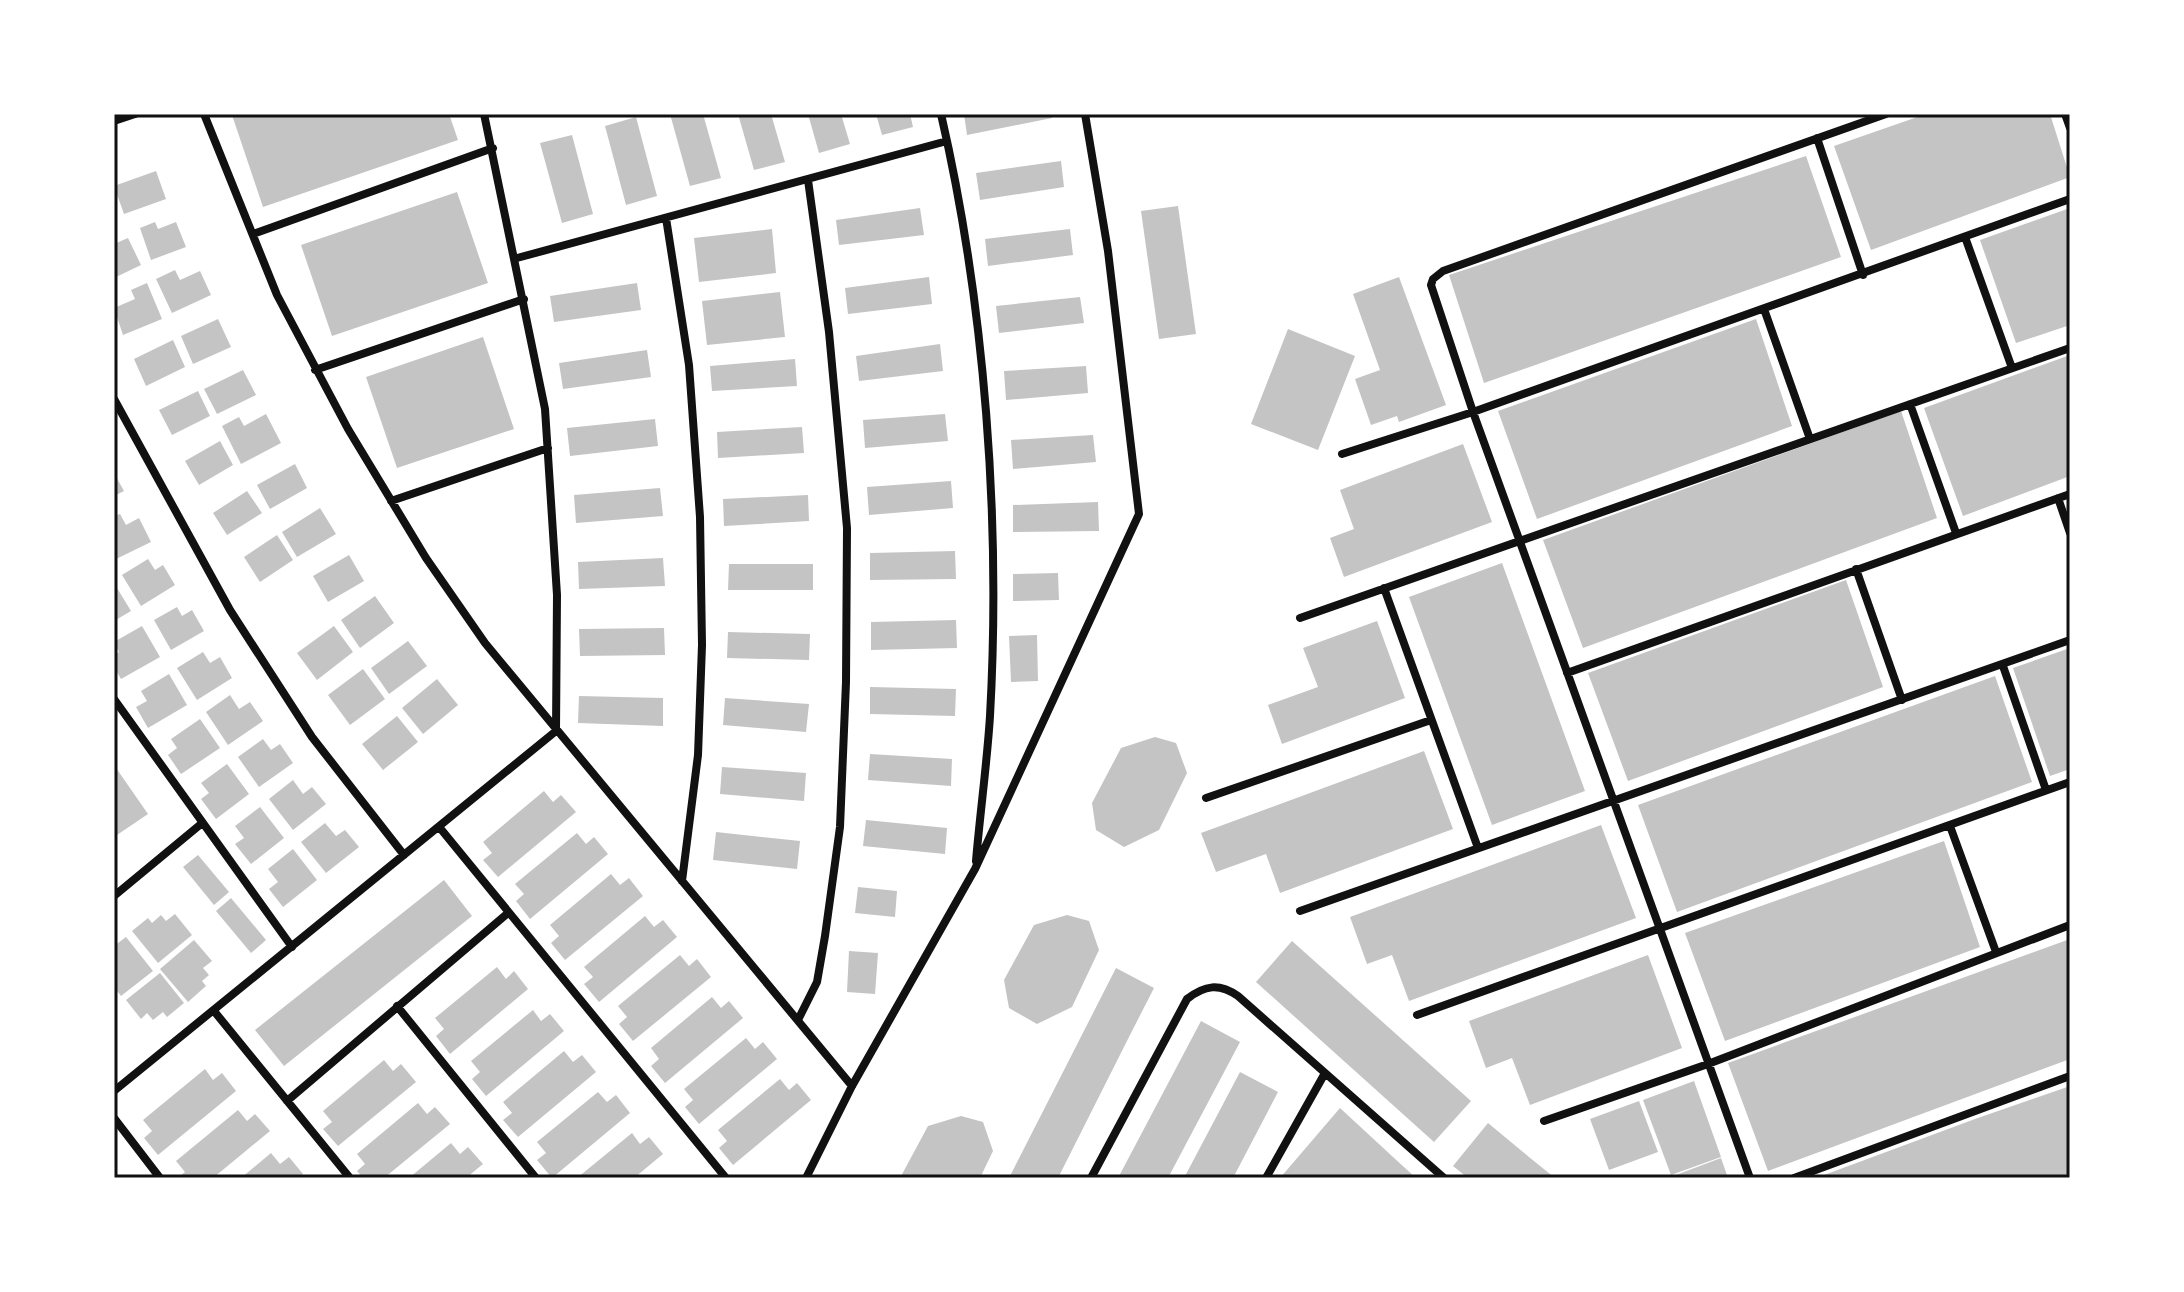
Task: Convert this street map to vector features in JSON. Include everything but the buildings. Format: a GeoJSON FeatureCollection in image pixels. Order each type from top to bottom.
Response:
{"type":"FeatureCollection","features":[{"type":"Feature","properties":{"kind":"street"},"geometry":{"type":"LineString","coordinates":[[114,121],[135,114]]}},
{"type":"Feature","properties":{"kind":"street"},"geometry":{"type":"LineString","coordinates":[[204,114],[277,295],[315,370],[391,501],[485,643],[852,1086]]}},
{"type":"Feature","properties":{"kind":"street"},"geometry":{"type":"LineString","coordinates":[[114,1091],[556,731],[557,595],[545,409],[517,258],[485,114]]}},
{"type":"Feature","properties":{"kind":"street"},"geometry":{"type":"LineString","coordinates":[[941,114],[970,276],[985,419],[993,571],[990,716],[975,869]]}},
{"type":"Feature","properties":{"kind":"street"},"geometry":{"type":"LineString","coordinates":[[806,1178],[852,1086],[975,869],[1139,514],[1108,251],[1085,114]]}},
{"type":"Feature","properties":{"kind":"street"},"geometry":{"type":"LineString","coordinates":[[1750,1178],[1473,412],[1431,285],[1437,274],[1886,114]]}},
{"type":"Feature","properties":{"kind":"street"},"geometry":{"type":"LineString","coordinates":[[2065,114],[2070,128]]}},
{"type":"Feature","properties":{"kind":"street"},"geometry":{"type":"LineString","coordinates":[[1817,138],[1863,275]]}},
{"type":"Feature","properties":{"kind":"street"},"geometry":{"type":"LineString","coordinates":[[517,258],[947,141]]}},
{"type":"Feature","properties":{"kind":"street"},"geometry":{"type":"LineString","coordinates":[[253,234],[493,148]]}},
{"type":"Feature","properties":{"kind":"street"},"geometry":{"type":"LineString","coordinates":[[798,1020],[817,982],[825,936],[840,827],[846,682],[847,528],[829,332],[808,180]]}},
{"type":"Feature","properties":{"kind":"street"},"geometry":{"type":"LineString","coordinates":[[1342,454],[1473,412],[2070,199]]}},
{"type":"Feature","properties":{"kind":"street"},"geometry":{"type":"LineString","coordinates":[[666,218],[689,365],[700,517],[702,645],[698,755],[682,881]]}},
{"type":"Feature","properties":{"kind":"street"},"geometry":{"type":"LineString","coordinates":[[1965,237],[2012,368]]}},
{"type":"Feature","properties":{"kind":"street"},"geometry":{"type":"LineString","coordinates":[[315,370],[524,299]]}},
{"type":"Feature","properties":{"kind":"street"},"geometry":{"type":"LineString","coordinates":[[1764,309],[1810,439]]}},
{"type":"Feature","properties":{"kind":"street"},"geometry":{"type":"LineString","coordinates":[[1300,618],[2070,348]]}},
{"type":"Feature","properties":{"kind":"street"},"geometry":{"type":"LineString","coordinates":[[114,399],[230,610],[312,737],[404,855]]}},
{"type":"Feature","properties":{"kind":"street"},"geometry":{"type":"LineString","coordinates":[[1910,404],[1956,533]]}},
{"type":"Feature","properties":{"kind":"street"},"geometry":{"type":"LineString","coordinates":[[391,501],[548,448]]}},
{"type":"Feature","properties":{"kind":"street"},"geometry":{"type":"LineString","coordinates":[[1567,673],[2070,494]]}},
{"type":"Feature","properties":{"kind":"street"},"geometry":{"type":"LineString","coordinates":[[2058,498],[2070,533]]}},
{"type":"Feature","properties":{"kind":"street"},"geometry":{"type":"LineString","coordinates":[[1856,569],[1902,700]]}},
{"type":"Feature","properties":{"kind":"street"},"geometry":{"type":"LineString","coordinates":[[1384,588],[1478,848]]}},
{"type":"Feature","properties":{"kind":"street"},"geometry":{"type":"LineString","coordinates":[[1300,911],[2070,640]]}},
{"type":"Feature","properties":{"kind":"street"},"geometry":{"type":"LineString","coordinates":[[2003,666],[2046,790]]}},
{"type":"Feature","properties":{"kind":"street"},"geometry":{"type":"LineString","coordinates":[[114,699],[292,947]]}},
{"type":"Feature","properties":{"kind":"street"},"geometry":{"type":"LineString","coordinates":[[1206,798],[1431,720]]}},
{"type":"Feature","properties":{"kind":"street"},"geometry":{"type":"LineString","coordinates":[[1417,1015],[1660,931],[2070,782]]}},
{"type":"Feature","properties":{"kind":"street"},"geometry":{"type":"LineString","coordinates":[[114,896],[201,824]]}},
{"type":"Feature","properties":{"kind":"street"},"geometry":{"type":"LineString","coordinates":[[1950,826],[1996,952]]}},
{"type":"Feature","properties":{"kind":"street"},"geometry":{"type":"LineString","coordinates":[[440,828],[726,1178]]}},
{"type":"Feature","properties":{"kind":"street"},"geometry":{"type":"LineString","coordinates":[[287,1101],[508,913]]}},
{"type":"Feature","properties":{"kind":"street"},"geometry":{"type":"LineString","coordinates":[[1544,1121],[1708,1064],[2070,925]]}},
{"type":"Feature","properties":{"kind":"street"},"geometry":{"type":"LineString","coordinates":[[1091,1178],[1187,999],[1206,986],[1219,986],[1238,996],[1444,1178]]}},
{"type":"Feature","properties":{"kind":"street"},"geometry":{"type":"LineString","coordinates":[[397,1006],[536,1178]]}},
{"type":"Feature","properties":{"kind":"street"},"geometry":{"type":"LineString","coordinates":[[214,1011],[350,1178]]}},
{"type":"Feature","properties":{"kind":"street"},"geometry":{"type":"LineString","coordinates":[[1266,1178],[1325,1073]]}},
{"type":"Feature","properties":{"kind":"street"},"geometry":{"type":"LineString","coordinates":[[1794,1178],[2070,1076]]}},
{"type":"Feature","properties":{"kind":"street"},"geometry":{"type":"LineString","coordinates":[[114,1118],[160,1178]]}}]}
